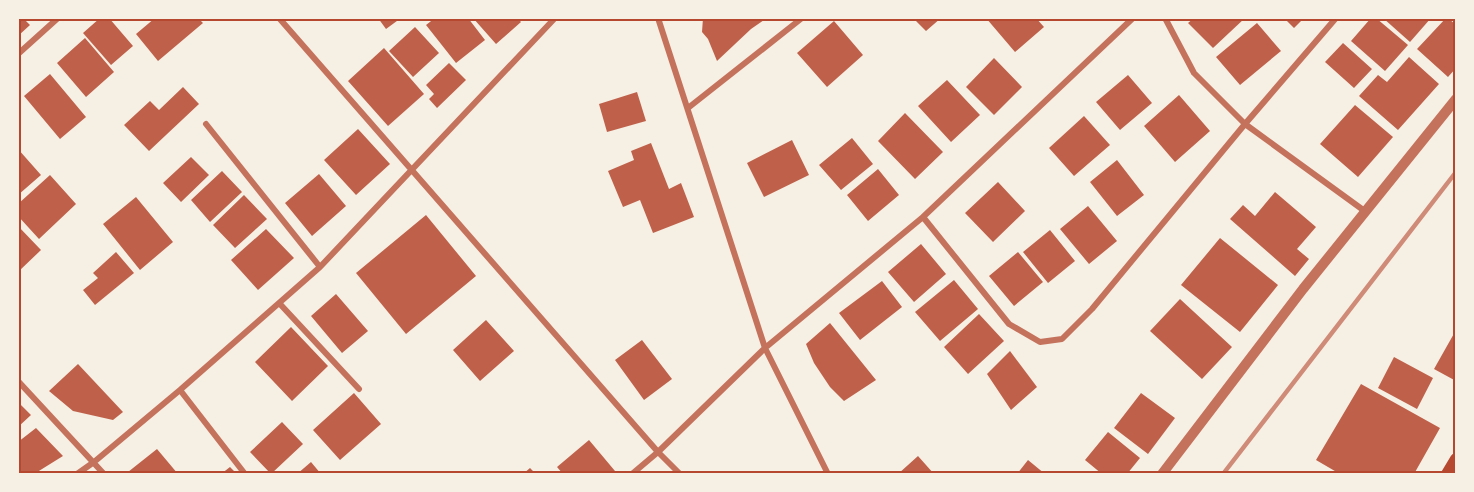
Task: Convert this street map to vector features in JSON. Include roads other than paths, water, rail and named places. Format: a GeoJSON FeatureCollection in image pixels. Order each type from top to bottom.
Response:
{"type":"FeatureCollection","features":[{"type":"Feature","properties":{"kind":"main road"},"geometry":{"type":"LineString","coordinates":[[1448,474],[1456,459]]}},
{"type":"Feature","properties":{"kind":"street"},"geometry":{"type":"LineString","coordinates":[[18,54],[58,18]]}},
{"type":"Feature","properties":{"kind":"street"},"geometry":{"type":"LineString","coordinates":[[279,18],[658,452],[680,474]]}},
{"type":"Feature","properties":{"kind":"street"},"geometry":{"type":"LineString","coordinates":[[77,474],[180,390],[320,267],[555,18]]}},
{"type":"Feature","properties":{"kind":"street"},"geometry":{"type":"LineString","coordinates":[[658,18],[765,348],[828,474]]}},
{"type":"Feature","properties":{"kind":"street"},"geometry":{"type":"LineString","coordinates":[[688,108],[802,18]]}},
{"type":"Feature","properties":{"kind":"street"},"geometry":{"type":"LineString","coordinates":[[632,474],[658,452],[765,348],[923,218],[1132,18]]}},
{"type":"Feature","properties":{"kind":"street"},"geometry":{"type":"LineString","coordinates":[[1165,18],[1194,73],[1245,124],[1366,212]]}},
{"type":"Feature","properties":{"kind":"street"},"geometry":{"type":"LineString","coordinates":[[923,218],[1009,324],[1040,342],[1062,339],[1092,309],[1336,18]]}},
{"type":"Feature","properties":{"kind":"street"},"geometry":{"type":"LineString","coordinates":[[1162,474],[1304,289],[1456,99]]}},
{"type":"Feature","properties":{"kind":"street"},"geometry":{"type":"LineString","coordinates":[[206,124],[320,267]]}},
{"type":"Feature","properties":{"kind":"street"},"geometry":{"type":"LineString","coordinates":[[280,304],[359,389]]}},
{"type":"Feature","properties":{"kind":"street"},"geometry":{"type":"LineString","coordinates":[[18,381],[104,474]]}},
{"type":"Feature","properties":{"kind":"street"},"geometry":{"type":"LineString","coordinates":[[180,390],[245,474]]}},
{"type":"Feature","properties":{"kind":"railway"},"geometry":{"type":"LineString","coordinates":[[1223,474],[1456,172]]}}]}
